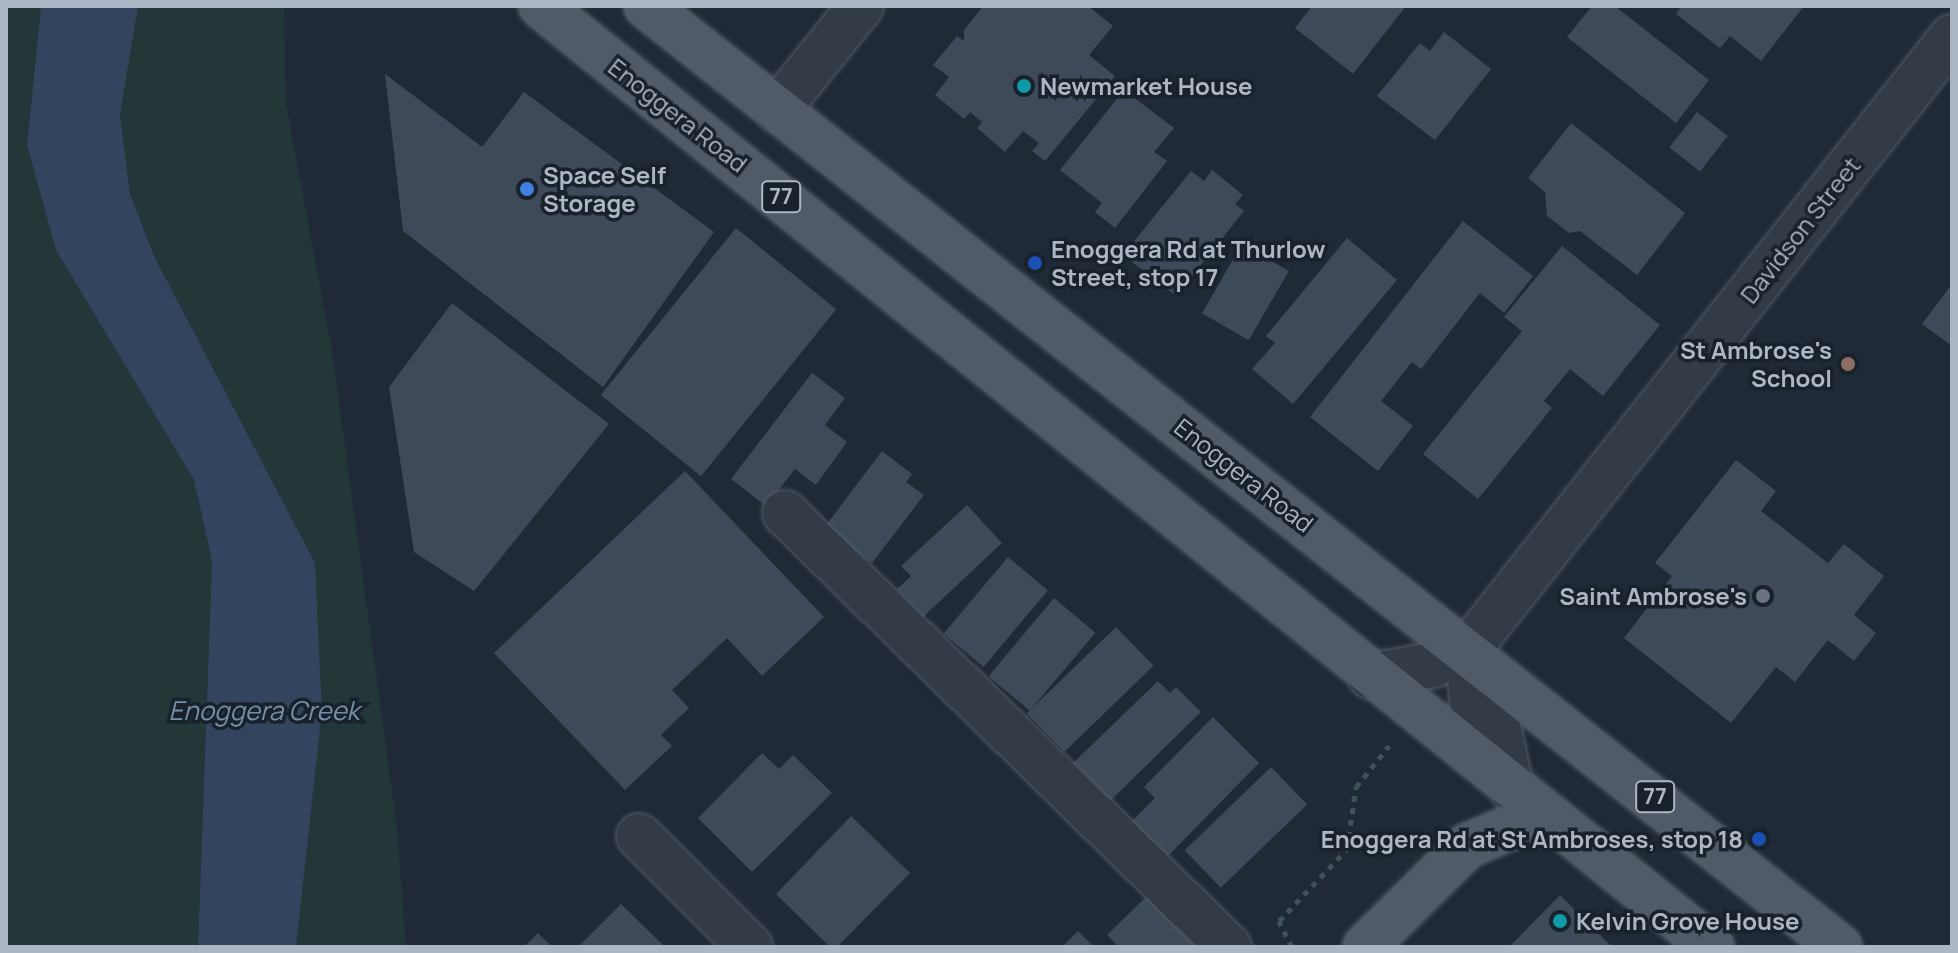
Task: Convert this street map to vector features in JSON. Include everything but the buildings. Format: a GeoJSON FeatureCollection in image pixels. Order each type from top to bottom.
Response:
{"type":"FeatureCollection","features":[{"type":"Feature","properties":{"kind":"main road","name":"Enoggera Road"},"geometry":{"type":"LineString","coordinates":[[541,6],[891,282],[1370,676],[1712,947]]}},
{"type":"Feature","properties":{"kind":"main road","name":"Enoggera Road"},"geometry":{"type":"LineString","coordinates":[[646,6],[1468,650],[1840,947]]}},
{"type":"Feature","properties":{"kind":"main road"},"geometry":{"type":"LineString","coordinates":[[1365,947],[1467,846],[1528,801]]}},
{"type":"Feature","properties":{"kind":"street"},"geometry":{"type":"LineString","coordinates":[[777,110],[861,6]]}},
{"type":"Feature","properties":{"kind":"street","name":"Davidson Street"},"geometry":{"type":"LineString","coordinates":[[1370,676],[1433,665],[1468,650],[1952,37]]}},
{"type":"Feature","properties":{"kind":"street"},"geometry":{"type":"LineString","coordinates":[[785,513],[1229,947]]}},
{"type":"Feature","properties":{"kind":"street"},"geometry":{"type":"LineString","coordinates":[[1468,650],[1472,700],[1498,726],[1528,801]]}},
{"type":"Feature","properties":{"kind":"street"},"geometry":{"type":"LineString","coordinates":[[639,836],[750,947]]}},
{"type":"Feature","properties":{"kind":"path"},"geometry":{"type":"LineString","coordinates":[[1292,947],[1279,921],[1347,849],[1356,787],[1389,746]]}},
{"type":"Feature","properties":{"kind":"green space"},"geometry":{"type":"Polygon","coordinates":[[[6,6],[41,6],[27,145],[56,250],[194,480],[212,561],[198,947],[6,947],[6,6]]]}},
{"type":"Feature","properties":{"kind":"green space"},"geometry":{"type":"Polygon","coordinates":[[[138,6],[284,6],[286,104],[332,351],[397,828],[406,947],[296,947],[322,711],[315,563],[154,256],[130,194],[120,114],[138,6]]]}},
{"type":"Feature","properties":{"kind":"water","name":"Enoggera Creek"},"geometry":{"type":"Polygon","coordinates":[[[41,6],[138,6],[120,114],[130,194],[154,256],[315,563],[322,711],[296,947],[198,947],[212,561],[194,480],[56,250],[27,145],[41,6]]]}},
{"type":"Feature","properties":{"kind":"place","name":"Newmarket House"},"geometry":{"type":"Point","coordinates":[1024,86]}},
{"type":"Feature","properties":{"kind":"place","name":"Space Self Storage"},"geometry":{"type":"Point","coordinates":[527,189]}},
{"type":"Feature","properties":{"kind":"place","name":"Enoggera Rd at Thurlow Street, stop 17"},"geometry":{"type":"Point","coordinates":[1035,263]}},
{"type":"Feature","properties":{"kind":"place","name":"St Ambrose's School"},"geometry":{"type":"Point","coordinates":[1848,364]}},
{"type":"Feature","properties":{"kind":"place","name":"Saint Ambrose's"},"geometry":{"type":"Point","coordinates":[1763,596]}},
{"type":"Feature","properties":{"kind":"place","name":"Enoggera Rd at St Ambroses, stop 18"},"geometry":{"type":"Point","coordinates":[1759,839]}},
{"type":"Feature","properties":{"kind":"place","name":"Kelvin Grove House"},"geometry":{"type":"Point","coordinates":[1560,921]}}]}
